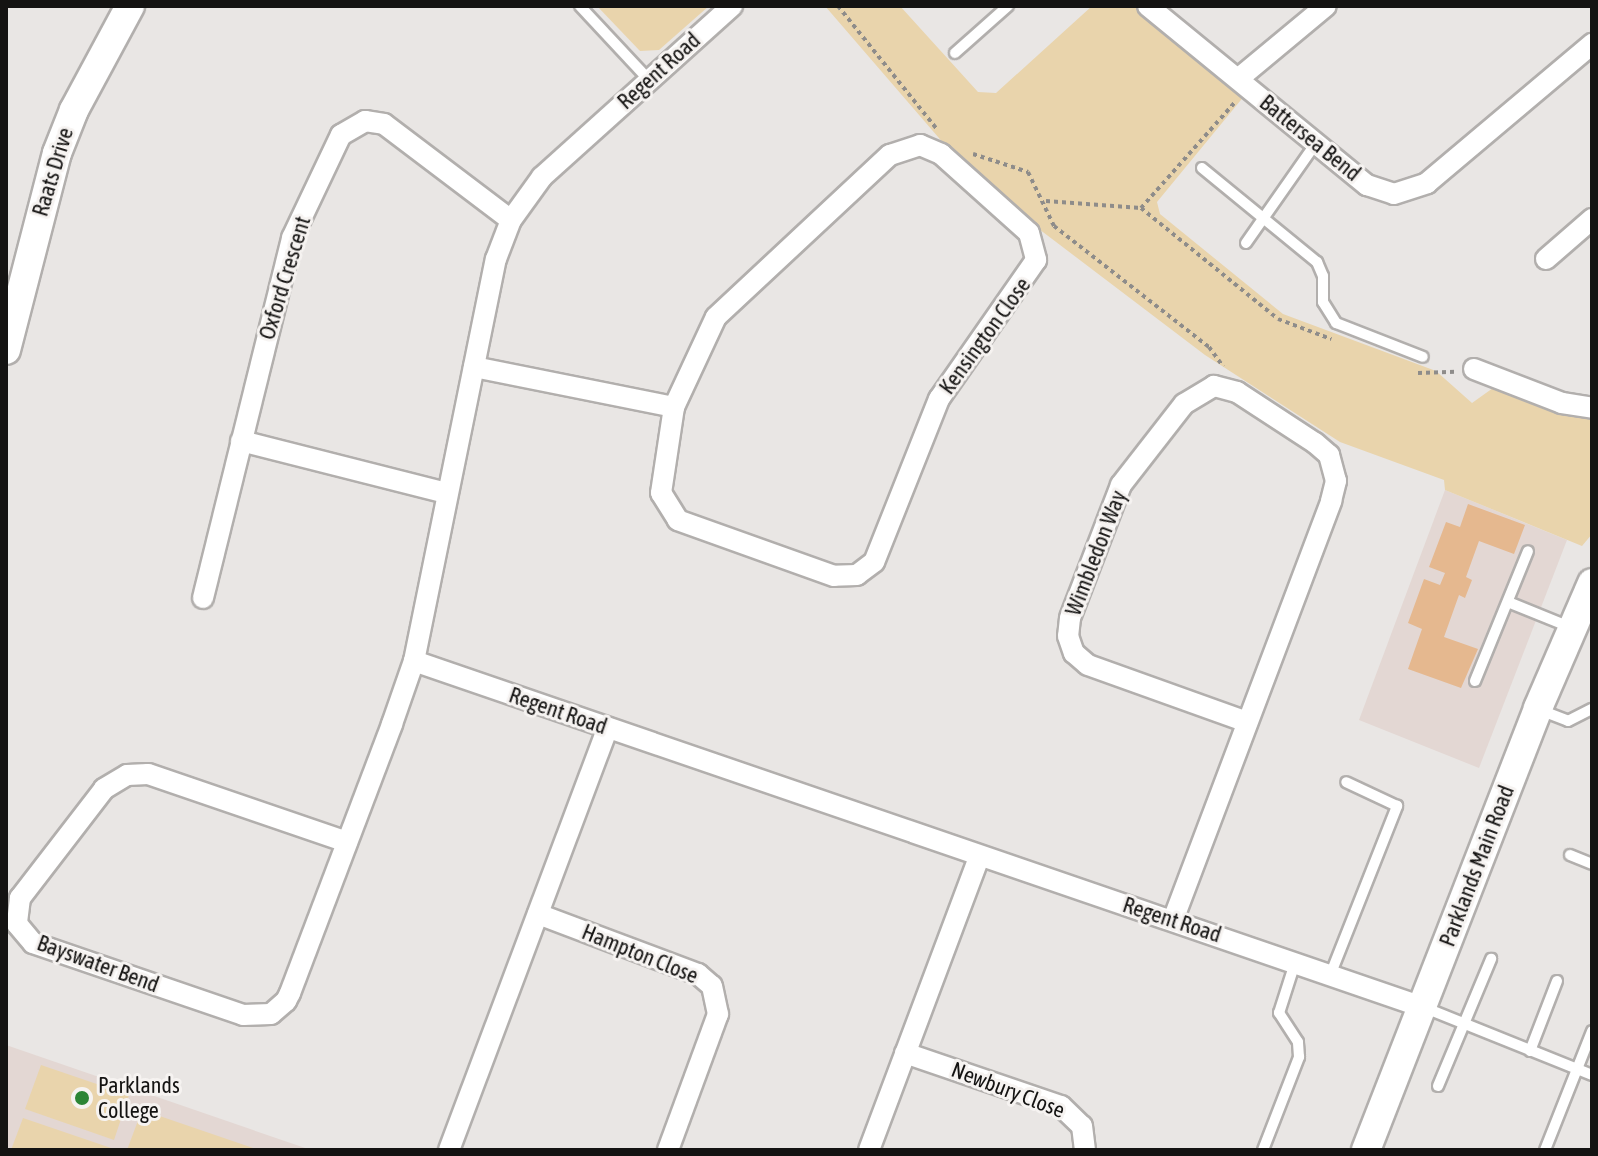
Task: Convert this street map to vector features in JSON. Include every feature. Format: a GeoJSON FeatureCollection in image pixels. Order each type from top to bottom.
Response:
{"type":"FeatureCollection","features":[{"type":"Feature","properties":{"kind":"street","name":"Raats Drive"},"geometry":{"type":"LineString","coordinates":[[6,350],[57,153],[74,110],[130,6]]}},
{"type":"Feature","properties":{"kind":"street","name":"Regent Road"},"geometry":{"type":"LineString","coordinates":[[732,6],[542,177],[511,220],[496,259],[414,661],[979,857],[1331,973],[1422,1007]]}},
{"type":"Feature","properties":{"kind":"street","name":"Battersea Bend"},"geometry":{"type":"LineString","coordinates":[[1148,6],[1375,189],[1411,191],[1592,44]]}},
{"type":"Feature","properties":{"kind":"street"},"geometry":{"type":"LineString","coordinates":[[1243,83],[1326,6]]}},
{"type":"Feature","properties":{"kind":"street","name":"Oxford Crescent"},"geometry":{"type":"LineString","coordinates":[[203,598],[292,238],[348,128],[365,121],[384,124],[511,220]]}},
{"type":"Feature","properties":{"kind":"street","name":"Kensington Close"},"geometry":{"type":"LineString","coordinates":[[912,145],[935,150],[1034,241],[1034,268],[953,373],[879,553],[857,575],[834,576],[672,515],[661,485],[674,407],[724,306],[897,150],[912,145]]}},
{"type":"Feature","properties":{"kind":"street"},"geometry":{"type":"LineString","coordinates":[[1546,259],[1592,219]]}},
{"type":"Feature","properties":{"kind":"street"},"geometry":{"type":"LineString","coordinates":[[474,367],[674,407]]}},
{"type":"Feature","properties":{"kind":"street"},"geometry":{"type":"LineString","coordinates":[[1474,369],[1562,403],[1592,408]]}},
{"type":"Feature","properties":{"kind":"street","name":"Wimbledon Way"},"geometry":{"type":"LineString","coordinates":[[1225,387],[1214,386],[1184,404],[1121,485],[1070,618],[1068,636],[1074,653],[1088,665],[1247,722]]}},
{"type":"Feature","properties":{"kind":"street"},"geometry":{"type":"LineString","coordinates":[[1173,920],[1336,481],[1329,455],[1315,443],[1225,387]]}},
{"type":"Feature","properties":{"kind":"street"},"geometry":{"type":"LineString","coordinates":[[241,441],[447,493]]}},
{"type":"Feature","properties":{"kind":"street","name":"Parklands Main Road"},"geometry":{"type":"LineString","coordinates":[[1366,1150],[1538,708],[1592,583]]}},
{"type":"Feature","properties":{"kind":"street","name":"Bayswater Bend"},"geometry":{"type":"LineString","coordinates":[[347,842],[148,774],[127,775],[104,789],[20,898],[17,924],[33,943],[243,1015],[262,1017],[279,1009],[290,993],[347,842],[414,661]]}},
{"type":"Feature","properties":{"kind":"street"},"geometry":{"type":"LineString","coordinates":[[449,1150],[608,728]]}},
{"type":"Feature","properties":{"kind":"street"},"geometry":{"type":"LineString","coordinates":[[869,1150],[979,857]]}},
{"type":"Feature","properties":{"kind":"street","name":"Hampton Close"},"geometry":{"type":"LineString","coordinates":[[538,914],[698,974],[712,986],[718,1014],[668,1150]]}},
{"type":"Feature","properties":{"kind":"street","name":"Newbury Close"},"geometry":{"type":"LineString","coordinates":[[905,1053],[1061,1106],[1082,1126],[1085,1150]]}},
{"type":"Feature","properties":{"kind":"lane"},"geometry":{"type":"LineString","coordinates":[[580,6],[649,80]]}},
{"type":"Feature","properties":{"kind":"lane"},"geometry":{"type":"LineString","coordinates":[[955,53],[1005,7]]}},
{"type":"Feature","properties":{"kind":"lane"},"geometry":{"type":"LineString","coordinates":[[1246,243],[1262,213],[1316,143]]}},
{"type":"Feature","properties":{"kind":"lane"},"geometry":{"type":"LineString","coordinates":[[1202,168],[1262,213],[1317,262],[1329,316],[1360,334],[1423,357]]}},
{"type":"Feature","properties":{"kind":"lane"},"geometry":{"type":"LineString","coordinates":[[1475,681],[1528,551]]}},
{"type":"Feature","properties":{"kind":"lane"},"geometry":{"type":"LineString","coordinates":[[1508,602],[1572,628]]}},
{"type":"Feature","properties":{"kind":"lane"},"geometry":{"type":"LineString","coordinates":[[1538,708],[1568,721],[1592,709]]}},
{"type":"Feature","properties":{"kind":"lane"},"geometry":{"type":"LineString","coordinates":[[1331,973],[1397,806],[1346,782]]}},
{"type":"Feature","properties":{"kind":"lane"},"geometry":{"type":"LineString","coordinates":[[1570,855],[1592,864]]}},
{"type":"Feature","properties":{"kind":"lane"},"geometry":{"type":"LineString","coordinates":[[1438,1086],[1491,959]]}},
{"type":"Feature","properties":{"kind":"lane"},"geometry":{"type":"LineString","coordinates":[[1263,1150],[1299,1057],[1298,1042],[1279,1013],[1296,961]]}},
{"type":"Feature","properties":{"kind":"lane"},"geometry":{"type":"LineString","coordinates":[[1530,1051],[1557,981]]}},
{"type":"Feature","properties":{"kind":"lane"},"geometry":{"type":"LineString","coordinates":[[1422,1007],[1592,1075]]}},
{"type":"Feature","properties":{"kind":"lane"},"geometry":{"type":"LineString","coordinates":[[1545,1150],[1592,1031]]}},
{"type":"Feature","properties":{"kind":"path"},"geometry":{"type":"LineString","coordinates":[[838,6],[942,135]]}},
{"type":"Feature","properties":{"kind":"path"},"geometry":{"type":"LineString","coordinates":[[1141,208],[1243,83]]}},
{"type":"Feature","properties":{"kind":"path"},"geometry":{"type":"LineString","coordinates":[[966,151],[1028,172],[1046,201],[1054,226],[1209,347],[1235,376],[1225,387]]}},
{"type":"Feature","properties":{"kind":"path"},"geometry":{"type":"LineString","coordinates":[[1046,201],[1141,208],[1278,319],[1337,342]]}},
{"type":"Feature","properties":{"kind":"path"},"geometry":{"type":"LineString","coordinates":[[1411,370],[1426,376],[1474,369]]}},
{"type":"Feature","properties":{"kind":"shaded area"},"geometry":{"type":"Polygon","coordinates":[[[597,6],[709,6],[659,50],[640,51],[597,6]]]}},
{"type":"Feature","properties":{"kind":"shaded area"},"geometry":{"type":"Polygon","coordinates":[[[825,6],[900,6],[978,92],[996,93],[1092,6],[1134,6],[1245,95],[1157,202],[1160,214],[1283,314],[1436,371],[1472,403],[1493,388],[1569,415],[1592,414],[1592,534],[1582,546],[1445,490],[1444,480],[1340,442],[1205,355],[1035,226],[951,152],[825,6]]]}},
{"type":"Feature","properties":{"kind":"shaded area"},"geometry":{"type":"Polygon","coordinates":[[[1445,490],[1567,540],[1479,768],[1359,720],[1445,490]]]}},
{"type":"Feature","properties":{"kind":"shaded area","name":"Parklands College"},"geometry":{"type":"Polygon","coordinates":[[[6,1045],[311,1150],[6,1150],[6,1045]]]}},
{"type":"Feature","properties":{"kind":"shaded area"},"geometry":{"type":"Polygon","coordinates":[[[41,1065],[129,1095],[114,1140],[25,1109],[41,1065]]]}},
{"type":"Feature","properties":{"kind":"shaded area"},"geometry":{"type":"Polygon","coordinates":[[[142,1110],[259,1150],[127,1150],[142,1110]]]}},
{"type":"Feature","properties":{"kind":"shaded area"},"geometry":{"type":"Polygon","coordinates":[[[23,1118],[111,1148],[111,1150],[11,1150],[23,1118]]]}},
{"type":"Feature","properties":{"kind":"building"},"geometry":{"type":"Polygon","coordinates":[[[1468,504],[1525,525],[1514,554],[1479,541],[1466,577],[1472,580],[1465,598],[1459,595],[1444,637],[1478,649],[1461,688],[1408,669],[1422,629],[1408,623],[1424,579],[1440,585],[1445,573],[1429,567],[1446,522],[1460,527],[1468,504]]]}},
{"type":"Feature","properties":{"kind":"place","name":"Parklands College"},"geometry":{"type":"Point","coordinates":[82,1098]}}]}
